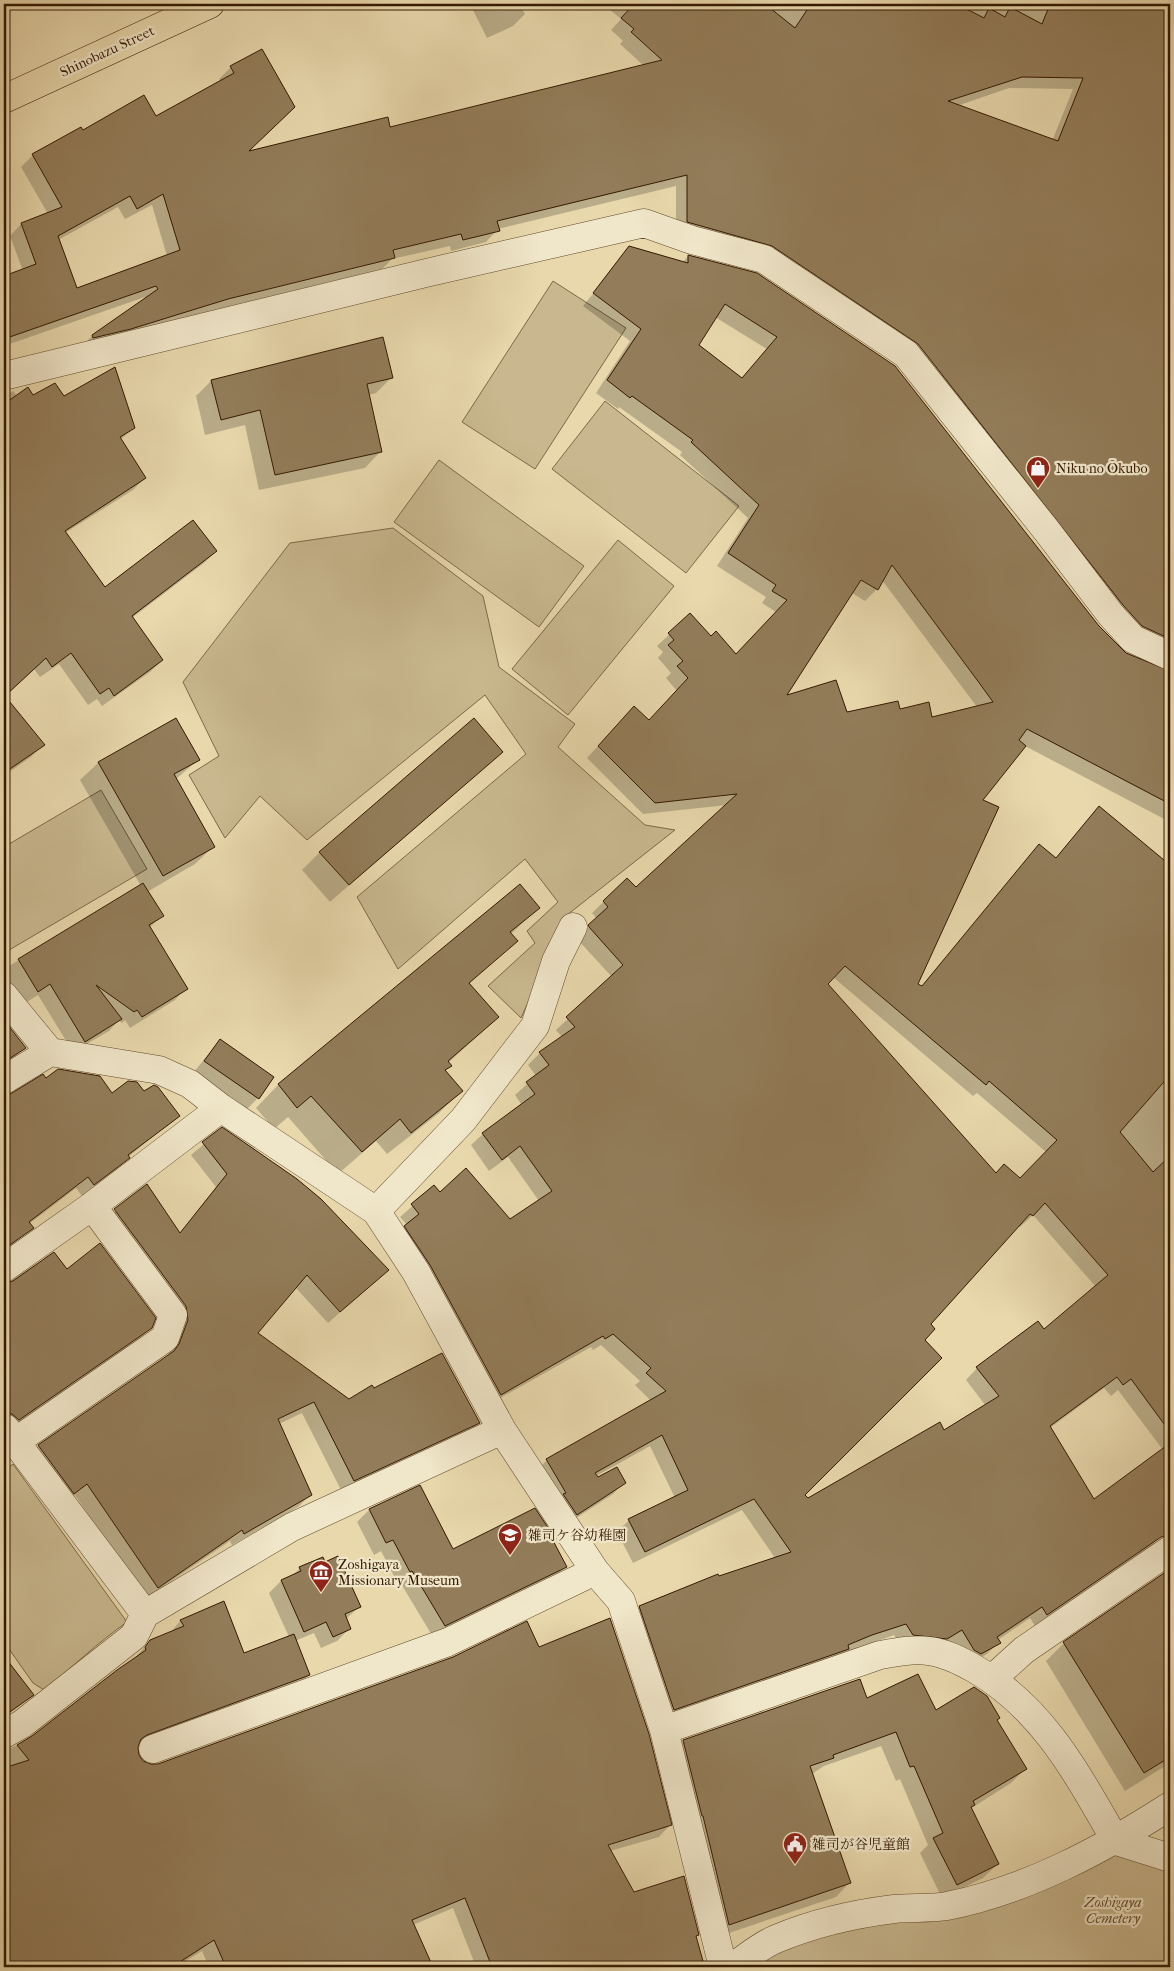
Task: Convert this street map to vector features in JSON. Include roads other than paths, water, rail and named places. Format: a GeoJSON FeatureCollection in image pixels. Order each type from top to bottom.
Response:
{"type":"FeatureCollection","features":[{"type":"Feature","properties":{"kind":"main road","name":"Shinobazu Street"},"geometry":{"type":"LineString","coordinates":[[4,99],[210,4]]}},
{"type":"Feature","properties":{"kind":"street"},"geometry":{"type":"LineString","coordinates":[[4,376],[644,223],[692,240],[764,260],[906,354],[1047,531],[1111,615],[1133,638],[1170,656]]}},
{"type":"Feature","properties":{"kind":"street"},"geometry":{"type":"LineString","coordinates":[[376,1211],[463,1120],[536,1026],[556,961],[573,927]]}},
{"type":"Feature","properties":{"kind":"street"},"geometry":{"type":"LineString","coordinates":[[4,996],[50,1052]]}},
{"type":"Feature","properties":{"kind":"street"},"geometry":{"type":"LineString","coordinates":[[4,1080],[50,1052],[159,1070],[190,1084],[221,1108],[376,1211],[416,1272],[502,1430],[595,1571],[621,1601],[664,1730],[723,1967]]}},
{"type":"Feature","properties":{"kind":"street"},"geometry":{"type":"LineString","coordinates":[[4,1268],[92,1206],[221,1108]]}},
{"type":"Feature","properties":{"kind":"street"},"geometry":{"type":"LineString","coordinates":[[92,1206],[172,1315],[165,1338],[9,1435],[145,1614]]}},
{"type":"Feature","properties":{"kind":"street"},"geometry":{"type":"LineString","coordinates":[[4,1734],[22,1724],[134,1636],[145,1614],[292,1527],[502,1430]]}},
{"type":"Feature","properties":{"kind":"street"},"geometry":{"type":"LineString","coordinates":[[992,1679],[1024,1650],[1170,1550]]}},
{"type":"Feature","properties":{"kind":"street"},"geometry":{"type":"LineString","coordinates":[[153,1748],[448,1642],[595,1571]]}},
{"type":"Feature","properties":{"kind":"street"},"geometry":{"type":"LineString","coordinates":[[664,1730],[880,1655],[908,1650],[930,1651],[954,1657],[992,1679],[1032,1713],[1064,1752],[1116,1840],[1170,1858]]}},
{"type":"Feature","properties":{"kind":"street"},"geometry":{"type":"LineString","coordinates":[[732,1967],[775,1939],[826,1921],[861,1914],[945,1906],[1010,1889],[1116,1840],[1170,1806]]}},
{"type":"Feature","properties":{"kind":"place","name":"Niku no Ōkubo"},"geometry":{"type":"Point","coordinates":[1038,489]}},
{"type":"Feature","properties":{"kind":"place","name":"雑司ケ谷幼稚園"},"geometry":{"type":"Point","coordinates":[510,1556]}},
{"type":"Feature","properties":{"kind":"place","name":"Zoshigaya Missionary Museum"},"geometry":{"type":"Point","coordinates":[321,1593]}},
{"type":"Feature","properties":{"kind":"place","name":"雑司が谷児童館"},"geometry":{"type":"Point","coordinates":[795,1865]}},
{"type":"Feature","properties":{"kind":"park label","name":"Zoshigaya Cemetery"},"geometry":{"type":"Point","coordinates":[1113,1910]}}]}
